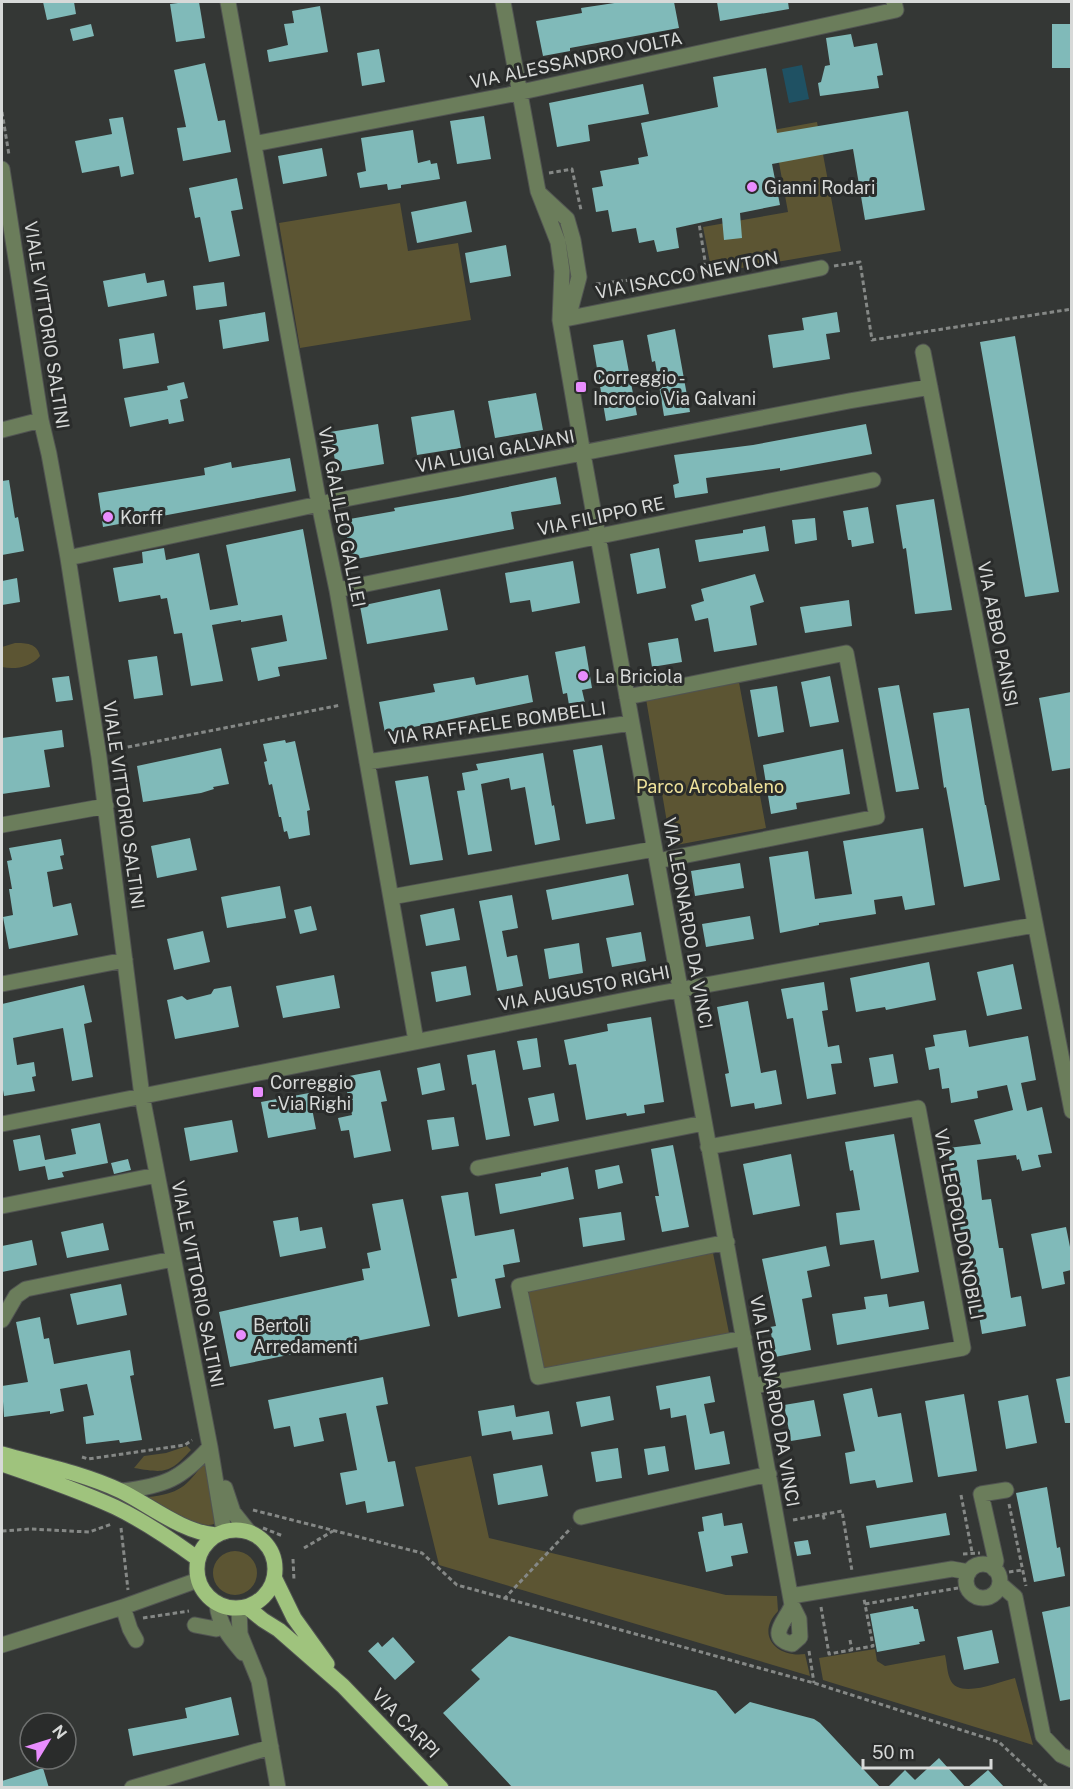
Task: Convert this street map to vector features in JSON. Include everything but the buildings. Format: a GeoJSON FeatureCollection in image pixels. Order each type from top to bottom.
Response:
{"type":"FeatureCollection","features":[{"type":"Feature","properties":{"kind":"main road"},"geometry":{"type":"LineString","coordinates":[[2,1454],[93,1480],[122,1491],[201,1534],[220,1534],[234,1530],[249,1532],[262,1540],[272,1553],[276,1567],[274,1579],[266,1595],[258,1602],[243,1608],[228,1608],[217,1604],[207,1595],[198,1580],[198,1559],[207,1543],[220,1534]]}},
{"type":"Feature","properties":{"kind":"main road"},"geometry":{"type":"LineString","coordinates":[[2,1464],[59,1483],[116,1508],[198,1559]]}},
{"type":"Feature","properties":{"kind":"main road","name":"VIA CARPI"},"geometry":{"type":"LineString","coordinates":[[274,1579],[294,1618],[343,1686]]}},
{"type":"Feature","properties":{"kind":"main road","name":"VIA CARPI"},"geometry":{"type":"LineString","coordinates":[[243,1608],[279,1630],[343,1686],[441,1788]]}},
{"type":"Feature","properties":{"kind":"street","name":"VIA GALILEO GALILEI"},"geometry":{"type":"LineString","coordinates":[[228,2],[319,504],[337,590],[416,1041]]}},
{"type":"Feature","properties":{"kind":"street"},"geometry":{"type":"LineString","coordinates":[[503,2],[538,191],[567,219],[573,240],[579,277],[571,307],[560,320]]}},
{"type":"Feature","properties":{"kind":"street","name":"VIA ALESSANDRO VOLTA"},"geometry":{"type":"LineString","coordinates":[[254,144],[520,92],[896,10],[894,2]]}},
{"type":"Feature","properties":{"kind":"street","name":"VIALE VITTORIO SALTINI"},"geometry":{"type":"LineString","coordinates":[[2,169],[40,420],[49,454],[68,558],[106,806],[142,1096],[210,1446],[220,1534]]}},
{"type":"Feature","properties":{"kind":"street","name":"VIA ISACCO NEWTON"},"geometry":{"type":"LineString","coordinates":[[560,320],[821,268]]}},
{"type":"Feature","properties":{"kind":"street","name":"VIA LEONARDO DA VINCI"},"geometry":{"type":"LineString","coordinates":[[560,320],[708,1147],[770,1474],[791,1601],[952,1569],[969,1572]]}},
{"type":"Feature","properties":{"kind":"street","name":"VIA ABBO PANISI"},"geometry":{"type":"LineString","coordinates":[[923,352],[1071,1111]]}},
{"type":"Feature","properties":{"kind":"street","name":"VIA LUIGI GALVANI"},"geometry":{"type":"LineString","coordinates":[[68,558],[319,504],[849,400],[930,387]]}},
{"type":"Feature","properties":{"kind":"street"},"geometry":{"type":"LineString","coordinates":[[2,430],[40,420]]}},
{"type":"Feature","properties":{"kind":"street","name":"VIA FILIPPO RE"},"geometry":{"type":"LineString","coordinates":[[337,590],[873,480]]}},
{"type":"Feature","properties":{"kind":"street"},"geometry":{"type":"LineString","coordinates":[[391,897],[877,817],[846,653],[627,697]]}},
{"type":"Feature","properties":{"kind":"street","name":"VIA RAFFAELE BOMBELLI"},"geometry":{"type":"LineString","coordinates":[[368,762],[632,723]]}},
{"type":"Feature","properties":{"kind":"street"},"geometry":{"type":"LineString","coordinates":[[2,825],[106,806]]}},
{"type":"Feature","properties":{"kind":"street","name":"VIA AUGUSTO RIGHI"},"geometry":{"type":"LineString","coordinates":[[2,1124],[681,989],[1034,925]]}},
{"type":"Feature","properties":{"kind":"street"},"geometry":{"type":"LineString","coordinates":[[2,984],[125,960]]}},
{"type":"Feature","properties":{"kind":"street","name":"VIA LEOPOLDO NOBILI"},"geometry":{"type":"LineString","coordinates":[[708,1147],[918,1108],[963,1347],[753,1386]]}},
{"type":"Feature","properties":{"kind":"street"},"geometry":{"type":"LineString","coordinates":[[478,1167],[704,1123]]}},
{"type":"Feature","properties":{"kind":"street"},"geometry":{"type":"LineString","coordinates":[[2,1206],[157,1175]]}},
{"type":"Feature","properties":{"kind":"street"},"geometry":{"type":"LineString","coordinates":[[727,1242],[519,1286],[538,1377],[744,1338]]}},
{"type":"Feature","properties":{"kind":"street"},"geometry":{"type":"LineString","coordinates":[[2,1320],[16,1296],[26,1289],[173,1259]]}},
{"type":"Feature","properties":{"kind":"street"},"geometry":{"type":"LineString","coordinates":[[122,1491],[167,1482],[192,1467],[210,1446]]}},
{"type":"Feature","properties":{"kind":"street","name":"VIALE VITTORIO SALTINI"},"geometry":{"type":"LineString","coordinates":[[210,1446],[233,1512],[249,1532]]}},
{"type":"Feature","properties":{"kind":"street"},"geometry":{"type":"LineString","coordinates":[[581,1518],[770,1474]]}},
{"type":"Feature","properties":{"kind":"street"},"geometry":{"type":"LineString","coordinates":[[994,1569],[996,1561],[981,1494],[1006,1490]]}},
{"type":"Feature","properties":{"kind":"street"},"geometry":{"type":"LineString","coordinates":[[984,1564],[994,1569],[998,1573],[1000,1584],[998,1590],[990,1597],[974,1596],[967,1588],[969,1572],[978,1565],[984,1564]]}},
{"type":"Feature","properties":{"kind":"street"},"geometry":{"type":"LineString","coordinates":[[2,1645],[127,1606],[198,1580]]}},
{"type":"Feature","properties":{"kind":"street"},"geometry":{"type":"LineString","coordinates":[[1000,1584],[1015,1597],[1043,1736],[1061,1755],[1071,1760]]}},
{"type":"Feature","properties":{"kind":"street"},"geometry":{"type":"LineString","coordinates":[[217,1604],[221,1624],[228,1636],[249,1660]]}},
{"type":"Feature","properties":{"kind":"street"},"geometry":{"type":"LineString","coordinates":[[127,1606],[130,1629],[136,1640]]}},
{"type":"Feature","properties":{"kind":"street"},"geometry":{"type":"LineString","coordinates":[[243,1608],[240,1634],[259,1681],[278,1788]]}},
{"type":"Feature","properties":{"kind":"street"},"geometry":{"type":"LineString","coordinates":[[194,1619],[216,1629],[221,1624]]}},
{"type":"Feature","properties":{"kind":"street"},"geometry":{"type":"LineString","coordinates":[[132,1788],[271,1747]]}},
{"type":"Feature","properties":{"kind":"path"},"geometry":{"type":"LineString","coordinates":[[596,284],[704,271],[705,261],[699,223]]}},
{"type":"Feature","properties":{"kind":"path"},"geometry":{"type":"LineString","coordinates":[[821,268],[860,262],[872,340],[1071,309]]}},
{"type":"Feature","properties":{"kind":"path"},"geometry":{"type":"LineString","coordinates":[[108,751],[357,702]]}},
{"type":"Feature","properties":{"kind":"path"},"geometry":{"type":"LineString","coordinates":[[77,1456],[88,1459],[184,1444],[193,1439],[195,1433],[207,1430]]}},
{"type":"Feature","properties":{"kind":"path"},"geometry":{"type":"LineString","coordinates":[[961,1495],[972,1552]]}},
{"type":"Feature","properties":{"kind":"path"},"geometry":{"type":"LineString","coordinates":[[250,1509],[422,1553],[457,1586],[814,1683],[999,1742],[1048,1788]]}},
{"type":"Feature","properties":{"kind":"path"},"geometry":{"type":"LineString","coordinates":[[785,1521],[842,1511],[853,1573]]}},
{"type":"Feature","properties":{"kind":"path"},"geometry":{"type":"LineString","coordinates":[[823,1515],[825,1522]]}},
{"type":"Feature","properties":{"kind":"path"},"geometry":{"type":"LineString","coordinates":[[503,1599],[581,1518]]}},
{"type":"Feature","properties":{"kind":"path"},"geometry":{"type":"LineString","coordinates":[[2,1531],[30,1529],[89,1532],[120,1521],[127,1606],[144,1619],[188,1610],[194,1619]]}},
{"type":"Feature","properties":{"kind":"path"},"geometry":{"type":"LineString","coordinates":[[304,1548],[333,1531]]}},
{"type":"Feature","properties":{"kind":"path"},"geometry":{"type":"LineString","coordinates":[[865,1604],[958,1587]]}},
{"type":"Feature","properties":{"kind":"path"},"geometry":{"type":"LineString","coordinates":[[820,1607],[829,1654],[873,1646],[864,1599],[854,1600]]}},
{"type":"Feature","properties":{"kind":"path"},"geometry":{"type":"LineString","coordinates":[[850,1640],[852,1650]]}},
{"type":"Feature","properties":{"kind":"path"},"geometry":{"type":"LineString","coordinates":[[809,1649],[814,1683]]}},
{"type":"Feature","properties":{"kind":"green space"},"geometry":{"type":"Polygon","coordinates":[[[817,122],[841,251],[712,273],[703,227],[788,212],[773,130],[817,122]]]}},
{"type":"Feature","properties":{"kind":"green space"},"geometry":{"type":"Polygon","coordinates":[[[400,203],[408,251],[458,243],[471,320],[300,348],[279,223],[400,203]]]}},
{"type":"Feature","properties":{"kind":"green space"},"geometry":{"type":"Polygon","coordinates":[[[15,643],[34,646],[40,656],[32,663],[22,667],[2,667],[2,647],[15,643]]]}},
{"type":"Feature","properties":{"kind":"green space","name":"Parco Arcobaleno"},"geometry":{"type":"Polygon","coordinates":[[[738,677],[766,828],[671,846],[645,693],[738,677]]]}},
{"type":"Feature","properties":{"kind":"green space"},"geometry":{"type":"Polygon","coordinates":[[[713,1253],[729,1333],[544,1370],[528,1291],[713,1253]]]}},
{"type":"Feature","properties":{"kind":"green space"},"geometry":{"type":"Polygon","coordinates":[[[187,1446],[191,1450],[171,1468],[153,1471],[134,1468],[144,1456],[166,1453],[187,1446]]]}},
{"type":"Feature","properties":{"kind":"green space"},"geometry":{"type":"Polygon","coordinates":[[[471,1456],[489,1538],[726,1595],[777,1596],[778,1611],[771,1620],[769,1636],[772,1643],[786,1652],[805,1654],[810,1676],[439,1565],[415,1467],[471,1456]]]}},
{"type":"Feature","properties":{"kind":"green space"},"geometry":{"type":"Polygon","coordinates":[[[204,1462],[215,1517],[214,1524],[207,1525],[190,1520],[148,1497],[167,1494],[181,1488],[204,1462]]]}},
{"type":"Feature","properties":{"kind":"green space"},"geometry":{"type":"Polygon","coordinates":[[[235,1551],[251,1557],[257,1573],[251,1589],[235,1595],[219,1589],[213,1573],[219,1557],[235,1551]]]}},
{"type":"Feature","properties":{"kind":"green space"},"geometry":{"type":"Polygon","coordinates":[[[875,1649],[877,1661],[885,1666],[945,1655],[950,1679],[954,1685],[961,1688],[979,1688],[1015,1678],[1033,1745],[823,1680],[819,1658],[875,1649]]]}},
{"type":"Feature","properties":{"kind":"water"},"geometry":{"type":"Polygon","coordinates":[[[802,65],[809,99],[789,103],[782,69],[802,65]]]}},
{"type":"Feature","properties":{"kind":"place","name":"Gianni Rodari"},"geometry":{"type":"Point","coordinates":[752,187]}},
{"type":"Feature","properties":{"kind":"place","name":"Correggio - Incrocio Via Galvani"},"geometry":{"type":"Point","coordinates":[581,387]}},
{"type":"Feature","properties":{"kind":"place","name":"Korff"},"geometry":{"type":"Point","coordinates":[108,517]}},
{"type":"Feature","properties":{"kind":"place","name":"La Briciola"},"geometry":{"type":"Point","coordinates":[583,676]}},
{"type":"Feature","properties":{"kind":"place","name":"Correggio - Via Righi"},"geometry":{"type":"Point","coordinates":[258,1092]}},
{"type":"Feature","properties":{"kind":"place","name":"Bertoli Arredamenti"},"geometry":{"type":"Point","coordinates":[241,1335]}}]}
